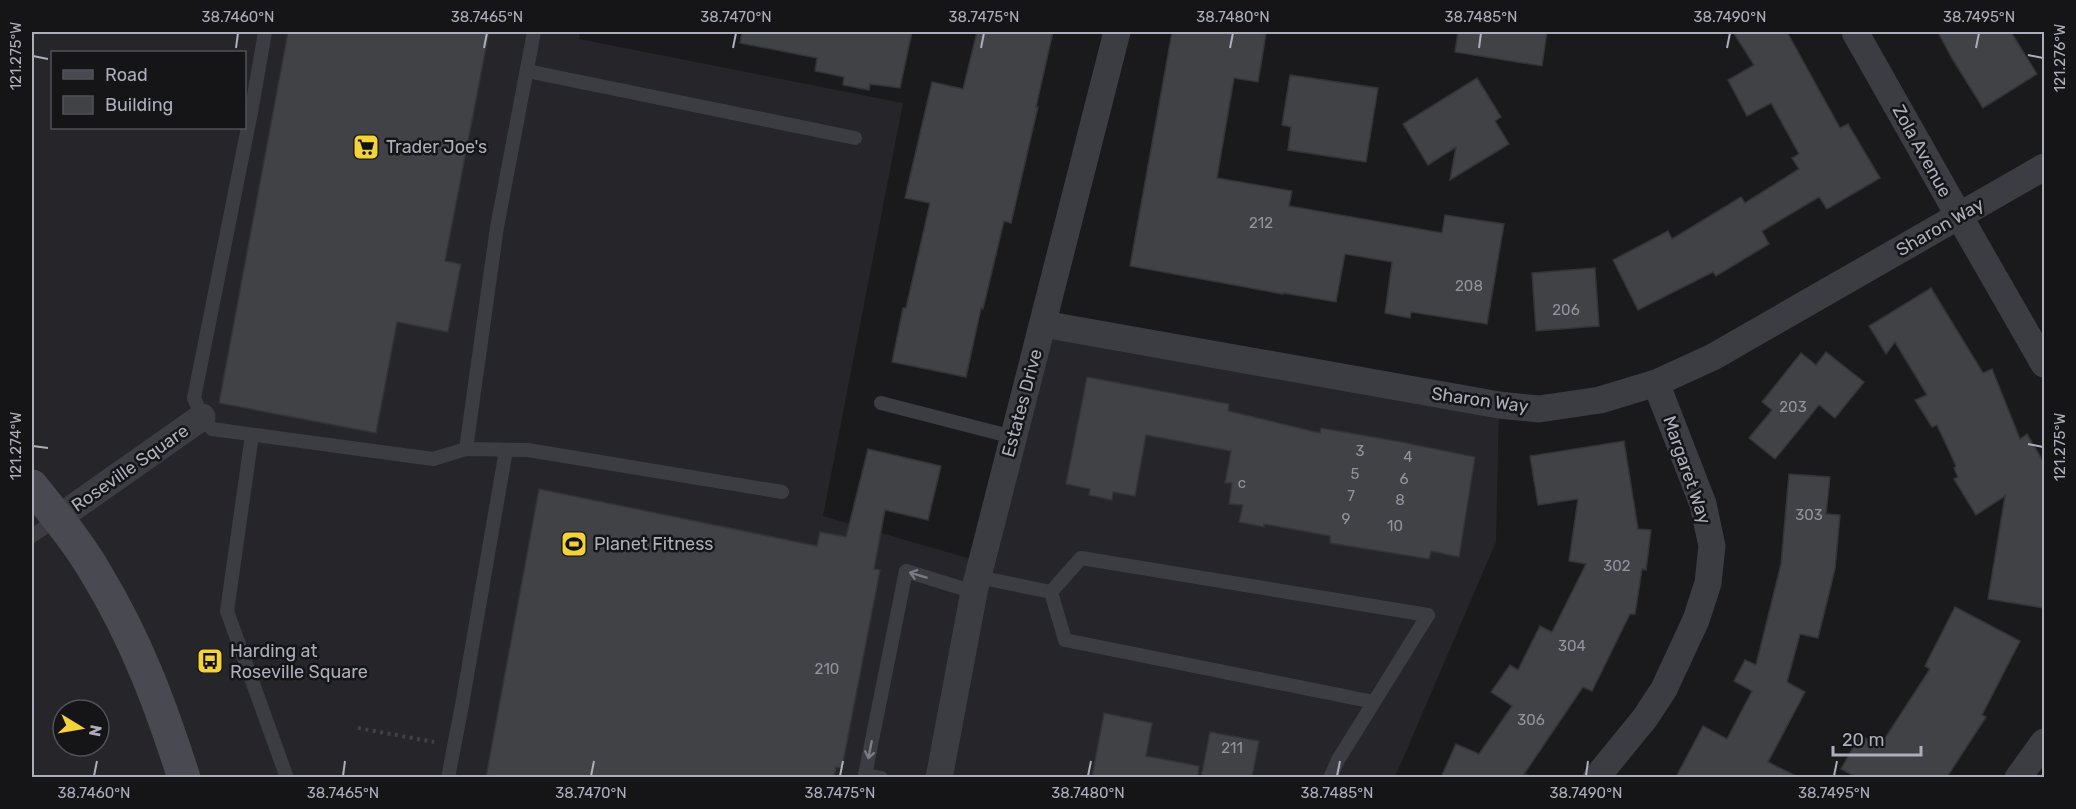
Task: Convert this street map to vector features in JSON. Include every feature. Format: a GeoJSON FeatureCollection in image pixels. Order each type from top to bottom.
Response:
{"type":"FeatureCollection","features":[{"type":"Feature","properties":{"kind":"main road"},"geometry":{"type":"LineString","coordinates":[[32,486],[44,527],[97,573],[133,641],[161,706],[184,777]]}},
{"type":"Feature","properties":{"kind":"street","name":"Estates Drive"},"geometry":{"type":"LineString","coordinates":[[939,777],[976,585],[1117,32]]}},
{"type":"Feature","properties":{"kind":"street","name":"Zola Avenue"},"geometry":{"type":"LineString","coordinates":[[1855,32],[2044,363]]}},
{"type":"Feature","properties":{"kind":"street","name":"Sharon Way"},"geometry":{"type":"LineString","coordinates":[[1042,324],[1500,405],[1539,409],[1600,400],[1656,383],[1713,357],[2044,167]]}},
{"type":"Feature","properties":{"kind":"street","name":"Margaret Way"},"geometry":{"type":"LineString","coordinates":[[1596,777],[1644,718],[1664,689],[1696,620],[1708,583],[1712,546],[1703,504],[1656,383]]}},
{"type":"Feature","properties":{"kind":"street","name":"Roseville Square"},"geometry":{"type":"LineString","coordinates":[[44,527],[202,417]]}},
{"type":"Feature","properties":{"kind":"street"},"geometry":{"type":"LineString","coordinates":[[2018,777],[2044,742]]}},
{"type":"Feature","properties":{"kind":"lane"},"geometry":{"type":"LineString","coordinates":[[264,32],[252,106],[194,398],[202,417],[212,429],[433,459],[466,449],[528,450],[782,492]]}},
{"type":"Feature","properties":{"kind":"lane"},"geometry":{"type":"LineString","coordinates":[[466,449],[496,227],[534,32]]}},
{"type":"Feature","properties":{"kind":"lane"},"geometry":{"type":"LineString","coordinates":[[527,71],[855,138]]}},
{"type":"Feature","properties":{"kind":"lane"},"geometry":{"type":"LineString","coordinates":[[881,403],[1013,437]]}},
{"type":"Feature","properties":{"kind":"lane"},"geometry":{"type":"LineString","coordinates":[[252,435],[227,610],[287,777]]}},
{"type":"Feature","properties":{"kind":"lane"},"geometry":{"type":"LineString","coordinates":[[448,777],[506,450]]}},
{"type":"Feature","properties":{"kind":"lane"},"geometry":{"type":"LineString","coordinates":[[1051,592],[1081,558],[1428,615],[1338,760],[1330,777]]}},
{"type":"Feature","properties":{"kind":"lane"},"geometry":{"type":"LineString","coordinates":[[881,777],[865,775],[906,571],[976,585],[1051,592]]}},
{"type":"Feature","properties":{"kind":"lane"},"geometry":{"type":"LineString","coordinates":[[1051,592],[1065,640],[1374,702]]}},
{"type":"Feature","properties":{"kind":"path"},"geometry":{"type":"LineString","coordinates":[[358,728],[453,746]]}},
{"type":"Feature","properties":{"kind":"shaded area"},"geometry":{"type":"Polygon","coordinates":[[[32,32],[580,32],[579,39],[903,103],[823,516],[981,562],[1043,324],[1499,405],[1496,542],[1395,777],[32,777],[32,32]]]}},
{"type":"Feature","properties":{"kind":"building"},"geometry":{"type":"Polygon","coordinates":[[[288,32],[489,32],[445,261],[461,264],[448,332],[397,322],[376,433],[219,403],[288,32]]]}},
{"type":"Feature","properties":{"kind":"building"},"geometry":{"type":"Polygon","coordinates":[[[742,32],[912,32],[900,88],[870,84],[869,90],[843,85],[844,77],[815,71],[817,58],[740,43],[742,32]]]}},
{"type":"Feature","properties":{"kind":"building"},"geometry":{"type":"Polygon","coordinates":[[[977,32],[1053,32],[1011,223],[1004,221],[966,377],[892,362],[903,308],[906,308],[930,203],[905,198],[932,82],[963,89],[977,32]]]}},
{"type":"Feature","properties":{"kind":"building"},"geometry":{"type":"Polygon","coordinates":[[[1172,32],[1266,34],[1258,82],[1234,78],[1217,178],[1292,191],[1289,206],[1442,233],[1445,215],[1504,224],[1487,324],[1411,312],[1410,318],[1385,313],[1392,262],[1345,254],[1336,302],[1130,266],[1172,32]]]}},
{"type":"Feature","properties":{"kind":"building"},"geometry":{"type":"Polygon","coordinates":[[[1458,32],[1547,32],[1542,66],[1455,52],[1458,32]]]}},
{"type":"Feature","properties":{"kind":"building"},"geometry":{"type":"Polygon","coordinates":[[[1733,32],[1787,32],[1840,128],[1848,124],[1880,178],[1827,209],[1819,197],[1762,231],[1769,244],[1716,276],[1713,272],[1638,310],[1613,260],[1668,231],[1672,239],[1741,197],[1745,203],[1799,169],[1792,158],[1799,154],[1771,103],[1747,116],[1728,80],[1754,65],[1733,32]]]}},
{"type":"Feature","properties":{"kind":"building"},"geometry":{"type":"Polygon","coordinates":[[[1938,32],[2011,32],[2037,74],[1983,108],[1938,32]]]}},
{"type":"Feature","properties":{"kind":"building"},"geometry":{"type":"Polygon","coordinates":[[[1290,75],[1378,88],[1366,162],[1288,150],[1291,127],[1282,125],[1290,75]]]}},
{"type":"Feature","properties":{"kind":"building"},"geometry":{"type":"Polygon","coordinates":[[[1477,78],[1501,117],[1495,121],[1509,144],[1450,180],[1456,147],[1428,165],[1403,124],[1477,78]]]}},
{"type":"Feature","properties":{"kind":"building"},"geometry":{"type":"Polygon","coordinates":[[[1595,268],[1599,326],[1536,331],[1532,273],[1595,268]]]}},
{"type":"Feature","properties":{"kind":"building"},"geometry":{"type":"Polygon","coordinates":[[[1931,288],[1983,373],[1992,369],[2020,439],[2027,434],[2044,463],[2044,608],[1988,599],[2005,496],[1976,515],[1954,479],[1958,477],[1954,468],[1956,466],[1937,425],[1932,427],[1915,400],[1927,395],[1895,342],[1886,354],[1869,326],[1931,288]]]}},
{"type":"Feature","properties":{"kind":"building"},"geometry":{"type":"Polygon","coordinates":[[[1826,352],[1864,382],[1835,418],[1819,405],[1775,459],[1749,438],[1772,410],[1762,402],[1801,353],[1816,365],[1826,352]]]}},
{"type":"Feature","properties":{"kind":"building"},"geometry":{"type":"Polygon","coordinates":[[[1087,377],[1229,404],[1228,411],[1320,433],[1321,428],[1475,457],[1459,557],[1431,551],[1429,559],[1330,543],[1330,536],[1264,524],[1264,527],[1239,522],[1243,505],[1229,504],[1232,483],[1225,483],[1231,451],[1146,435],[1135,496],[1113,492],[1112,500],[1089,495],[1090,489],[1066,484],[1087,377]]]}},
{"type":"Feature","properties":{"kind":"building"},"geometry":{"type":"Polygon","coordinates":[[[1624,441],[1638,529],[1651,530],[1646,570],[1642,569],[1635,614],[1630,614],[1592,691],[1583,687],[1524,774],[1533,777],[1441,777],[1456,744],[1479,754],[1512,706],[1491,692],[1510,665],[1518,670],[1540,626],[1552,632],[1586,564],[1569,561],[1578,499],[1538,505],[1530,456],[1624,441]]]}},
{"type":"Feature","properties":{"kind":"building"},"geometry":{"type":"Polygon","coordinates":[[[868,449],[941,466],[928,520],[885,510],[874,569],[880,570],[842,768],[836,767],[834,777],[486,777],[539,489],[817,546],[820,532],[846,537],[868,449]]]}},
{"type":"Feature","properties":{"kind":"building"},"geometry":{"type":"Polygon","coordinates":[[[1789,474],[1830,477],[1826,514],[1840,515],[1835,569],[1818,638],[1800,634],[1787,682],[1805,692],[1768,762],[1798,777],[1676,777],[1703,726],[1727,739],[1752,691],[1734,681],[1745,660],[1756,665],[1781,564],[1789,474]]]}},
{"type":"Feature","properties":{"kind":"building"},"geometry":{"type":"Polygon","coordinates":[[[1955,607],[2020,641],[1982,715],[1986,717],[1947,777],[1856,777],[1841,769],[1860,735],[1880,746],[1930,669],[1925,666],[1955,607]]]}},
{"type":"Feature","properties":{"kind":"building"},"geometry":{"type":"Polygon","coordinates":[[[1104,713],[1152,723],[1146,756],[1199,766],[1198,777],[1092,777],[1104,713]]]}},
{"type":"Feature","properties":{"kind":"building"},"geometry":{"type":"Polygon","coordinates":[[[1210,732],[1259,741],[1252,777],[1201,777],[1210,732]]]}},
{"type":"Feature","properties":{"kind":"place","name":"Trader Joe's"},"geometry":{"type":"Point","coordinates":[366,147]}},
{"type":"Feature","properties":{"kind":"place","name":"Planet Fitness"},"geometry":{"type":"Point","coordinates":[574,544]}},
{"type":"Feature","properties":{"kind":"place","name":"Harding at Roseville Square"},"geometry":{"type":"Point","coordinates":[210,661]}}]}
